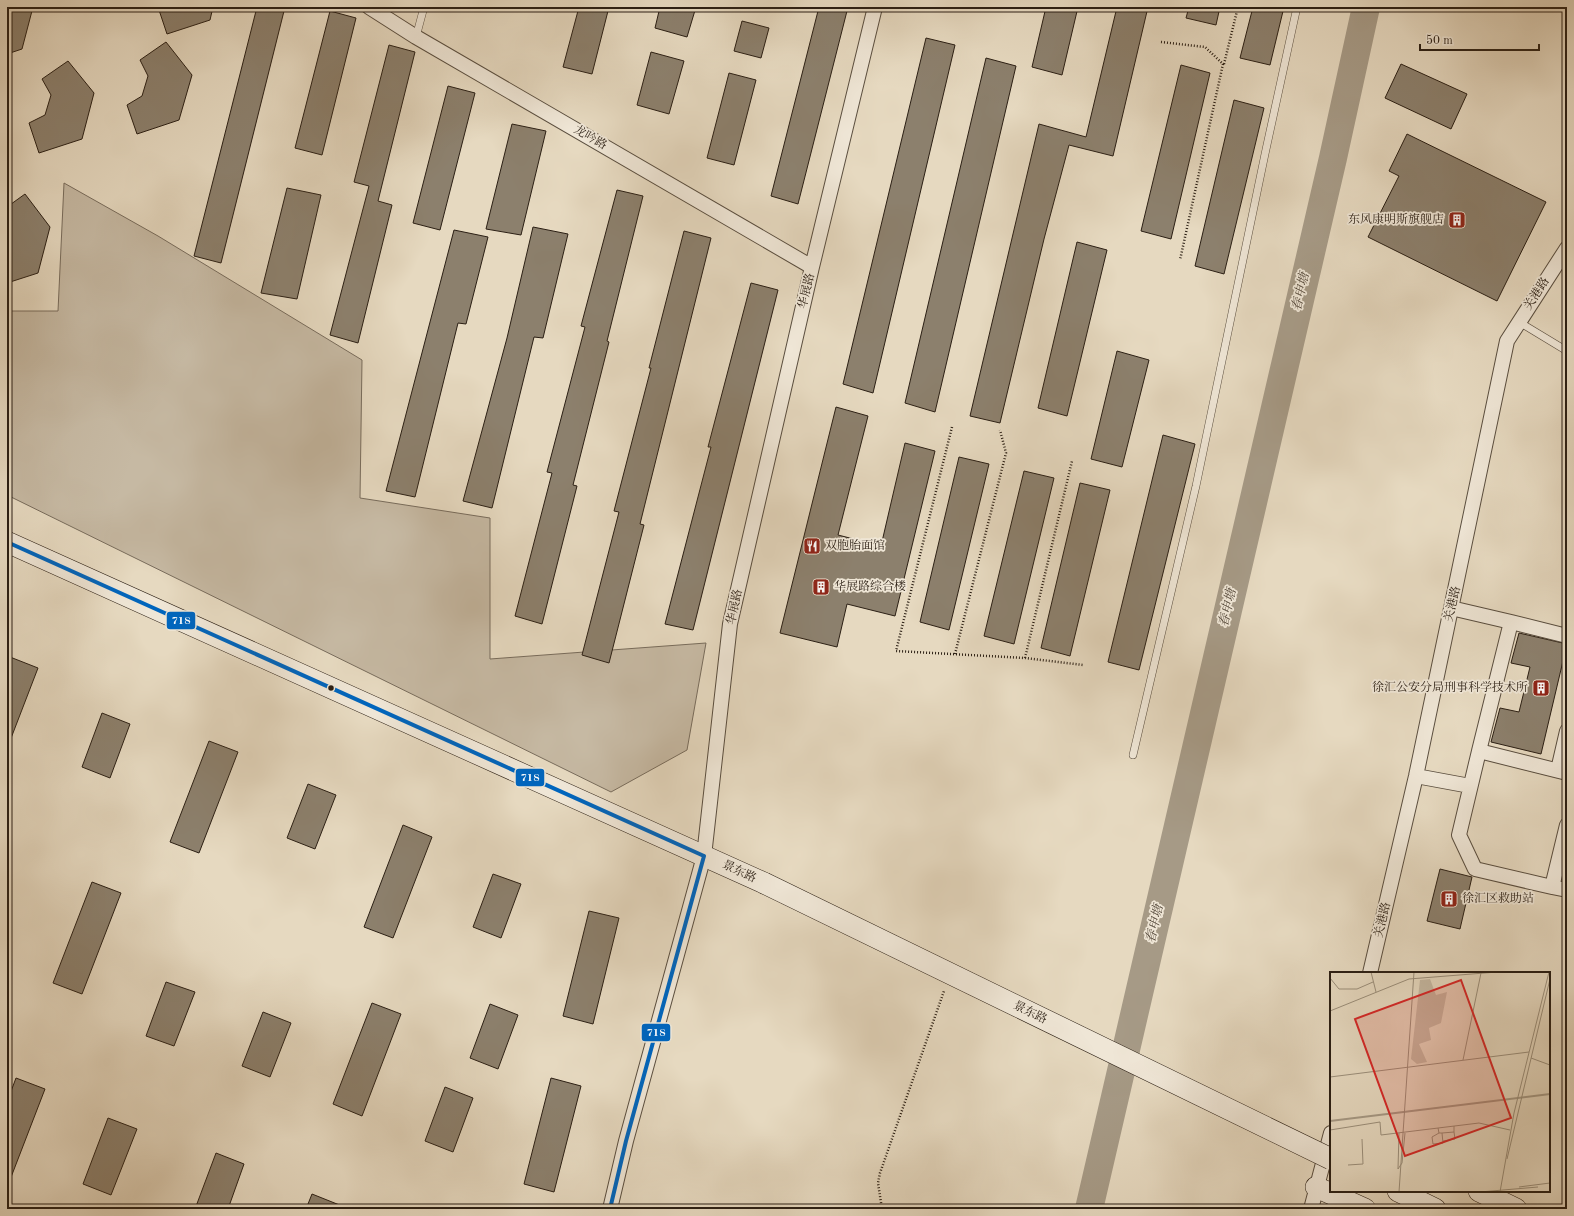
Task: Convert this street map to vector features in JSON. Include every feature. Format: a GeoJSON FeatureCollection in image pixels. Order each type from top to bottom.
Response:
{"type":"FeatureCollection","features":[{"type":"Feature","properties":{"kind":"street","name":"龙吟路"},"geometry":{"type":"LineString","coordinates":[[369,7],[416,38],[812,267]]}},
{"type":"Feature","properties":{"kind":"street","name":"华展路"},"geometry":{"type":"LineString","coordinates":[[610,1209],[626,1141],[704,856],[730,624],[812,267],[875,7]]}},
{"type":"Feature","properties":{"kind":"street","name":"关港路"},"geometry":{"type":"LineString","coordinates":[[1370,972],[1416,776],[1507,341],[1567,248]]}},
{"type":"Feature","properties":{"kind":"street","name":"景东路"},"geometry":{"type":"LineString","coordinates":[[7,542],[764,883],[1330,1158]]}},
{"type":"Feature","properties":{"kind":"street"},"geometry":{"type":"LineString","coordinates":[[1452,608],[1567,636]]}},
{"type":"Feature","properties":{"kind":"street"},"geometry":{"type":"LineString","coordinates":[[1511,622],[1459,835],[1475,869],[1567,890]]}},
{"type":"Feature","properties":{"kind":"street"},"geometry":{"type":"LineString","coordinates":[[1479,751],[1562,772],[1567,731]]}},
{"type":"Feature","properties":{"kind":"street"},"geometry":{"type":"LineString","coordinates":[[1416,776],[1470,786]]}},
{"type":"Feature","properties":{"kind":"street"},"geometry":{"type":"LineString","coordinates":[[1552,887],[1567,825]]}},
{"type":"Feature","properties":{"kind":"street"},"geometry":{"type":"LineString","coordinates":[[1311,1209],[1330,1138]]}},
{"type":"Feature","properties":{"kind":"street"},"geometry":{"type":"LineString","coordinates":[[1316,1187],[1365,1209]]}},
{"type":"Feature","properties":{"kind":"street"},"geometry":{"type":"LineString","coordinates":[[1400,1192],[1435,1209]]}},
{"type":"Feature","properties":{"kind":"street"},"geometry":{"type":"LineString","coordinates":[[1481,1192],[1516,1209]]}},
{"type":"Feature","properties":{"kind":"lane"},"geometry":{"type":"LineString","coordinates":[[416,38],[424,7]]}},
{"type":"Feature","properties":{"kind":"lane"},"geometry":{"type":"LineString","coordinates":[[1133,755],[1196,486],[1264,154],[1297,7]]}},
{"type":"Feature","properties":{"kind":"lane"},"geometry":{"type":"LineString","coordinates":[[1519,322],[1567,351]]}},
{"type":"Feature","properties":{"kind":"path"},"geometry":{"type":"LineString","coordinates":[[1180,260],[1223,64],[1238,7]]}},
{"type":"Feature","properties":{"kind":"path"},"geometry":{"type":"LineString","coordinates":[[1161,42],[1206,47],[1223,64]]}},
{"type":"Feature","properties":{"kind":"path"},"geometry":{"type":"LineString","coordinates":[[952,427],[896,651],[1025,658],[1083,665]]}},
{"type":"Feature","properties":{"kind":"path"},"geometry":{"type":"LineString","coordinates":[[956,654],[1006,453],[1000,430]]}},
{"type":"Feature","properties":{"kind":"path"},"geometry":{"type":"LineString","coordinates":[[1025,658],[1072,461]]}},
{"type":"Feature","properties":{"kind":"path"},"geometry":{"type":"LineString","coordinates":[[882,1209],[878,1183],[880,1173],[949,973]]}},
{"type":"Feature","properties":{"kind":"shaded area"},"geometry":{"type":"Polygon","coordinates":[[[64,183],[158,236],[362,360],[360,498],[490,518],[490,659],[706,643],[687,750],[611,792],[7,495],[7,311],[58,311],[64,183]]]}},
{"type":"Feature","properties":{"kind":"building"},"geometry":{"type":"Polygon","coordinates":[[[7,7],[33,7],[22,49],[7,54],[7,7]]]}},
{"type":"Feature","properties":{"kind":"building"},"geometry":{"type":"Polygon","coordinates":[[[158,7],[213,7],[210,20],[167,34],[158,7]]]}},
{"type":"Feature","properties":{"kind":"building"},"geometry":{"type":"Polygon","coordinates":[[[257,7],[285,7],[221,263],[194,256],[257,7]]]}},
{"type":"Feature","properties":{"kind":"building"},"geometry":{"type":"Polygon","coordinates":[[[579,7],[609,7],[592,74],[563,67],[579,7]]]}},
{"type":"Feature","properties":{"kind":"building"},"geometry":{"type":"Polygon","coordinates":[[[660,7],[696,7],[687,37],[655,28],[660,7]]]}},
{"type":"Feature","properties":{"kind":"building"},"geometry":{"type":"Polygon","coordinates":[[[819,7],[848,7],[798,204],[771,196],[819,7]]]}},
{"type":"Feature","properties":{"kind":"building"},"geometry":{"type":"Polygon","coordinates":[[[1046,7],[1078,7],[1062,75],[1032,67],[1046,7]]]}},
{"type":"Feature","properties":{"kind":"building"},"geometry":{"type":"Polygon","coordinates":[[[1117,7],[1148,7],[1113,156],[1069,145],[1044,239],[1000,423],[970,416],[1039,124],[1086,137],[1117,7]]]}},
{"type":"Feature","properties":{"kind":"building"},"geometry":{"type":"Polygon","coordinates":[[[1189,7],[1220,7],[1216,25],[1186,18],[1189,7]]]}},
{"type":"Feature","properties":{"kind":"building"},"geometry":{"type":"Polygon","coordinates":[[[1253,7],[1284,7],[1270,65],[1240,58],[1253,7]]]}},
{"type":"Feature","properties":{"kind":"building"},"geometry":{"type":"Polygon","coordinates":[[[330,11],[356,18],[322,155],[295,148],[330,11]]]}},
{"type":"Feature","properties":{"kind":"building"},"geometry":{"type":"Polygon","coordinates":[[[742,21],[769,28],[761,58],[734,51],[742,21]]]}},
{"type":"Feature","properties":{"kind":"building"},"geometry":{"type":"Polygon","coordinates":[[[926,38],[955,45],[873,393],[843,384],[926,38]]]}},
{"type":"Feature","properties":{"kind":"building"},"geometry":{"type":"Polygon","coordinates":[[[166,42],[192,75],[179,120],[137,134],[127,105],[142,96],[148,76],[140,60],[166,42]]]}},
{"type":"Feature","properties":{"kind":"building"},"geometry":{"type":"Polygon","coordinates":[[[389,45],[415,52],[378,201],[392,205],[358,343],[330,335],[369,186],[354,182],[389,45]]]}},
{"type":"Feature","properties":{"kind":"building"},"geometry":{"type":"Polygon","coordinates":[[[651,52],[684,61],[669,114],[637,105],[651,52]]]}},
{"type":"Feature","properties":{"kind":"building"},"geometry":{"type":"Polygon","coordinates":[[[986,58],[1016,66],[935,412],[905,403],[986,58]]]}},
{"type":"Feature","properties":{"kind":"building"},"geometry":{"type":"Polygon","coordinates":[[[68,61],[94,93],[82,139],[39,153],[29,123],[45,115],[51,95],[42,79],[68,61]]]}},
{"type":"Feature","properties":{"kind":"building"},"geometry":{"type":"Polygon","coordinates":[[[1401,64],[1467,94],[1451,129],[1385,98],[1401,64]]]}},
{"type":"Feature","properties":{"kind":"building"},"geometry":{"type":"Polygon","coordinates":[[[1181,65],[1210,73],[1171,239],[1141,231],[1181,65]]]}},
{"type":"Feature","properties":{"kind":"building"},"geometry":{"type":"Polygon","coordinates":[[[729,73],[756,80],[734,165],[707,158],[729,73]]]}},
{"type":"Feature","properties":{"kind":"building"},"geometry":{"type":"Polygon","coordinates":[[[448,86],[475,93],[440,230],[413,223],[448,86]]]}},
{"type":"Feature","properties":{"kind":"building"},"geometry":{"type":"Polygon","coordinates":[[[1234,100],[1264,108],[1224,274],[1195,266],[1234,100]]]}},
{"type":"Feature","properties":{"kind":"building"},"geometry":{"type":"Polygon","coordinates":[[[512,124],[546,131],[521,235],[486,229],[512,124]]]}},
{"type":"Feature","properties":{"kind":"building","name":"东风康明斯旗舰店"},"geometry":{"type":"Polygon","coordinates":[[[1407,134],[1546,202],[1497,301],[1368,237],[1399,176],[1389,171],[1407,134]]]}},
{"type":"Feature","properties":{"kind":"building"},"geometry":{"type":"Polygon","coordinates":[[[287,188],[321,195],[297,299],[261,293],[287,188]]]}},
{"type":"Feature","properties":{"kind":"building"},"geometry":{"type":"Polygon","coordinates":[[[617,190],[643,196],[607,341],[609,342],[573,485],[577,486],[542,624],[515,616],[552,473],[547,472],[585,327],[581,326],[617,190]]]}},
{"type":"Feature","properties":{"kind":"building"},"geometry":{"type":"Polygon","coordinates":[[[25,194],[50,227],[38,273],[7,283],[7,207],[25,194]]]}},
{"type":"Feature","properties":{"kind":"building"},"geometry":{"type":"Polygon","coordinates":[[[533,227],[568,234],[543,338],[534,337],[492,508],[463,501],[507,338],[533,227]]]}},
{"type":"Feature","properties":{"kind":"building"},"geometry":{"type":"Polygon","coordinates":[[[454,230],[488,237],[466,324],[458,323],[415,497],[386,491],[454,230]]]}},
{"type":"Feature","properties":{"kind":"building"},"geometry":{"type":"Polygon","coordinates":[[[684,231],[711,238],[640,524],[644,525],[609,663],[582,655],[619,512],[614,511],[651,368],[649,368],[684,231]]]}},
{"type":"Feature","properties":{"kind":"building"},"geometry":{"type":"Polygon","coordinates":[[[1077,242],[1107,250],[1067,416],[1038,408],[1077,242]]]}},
{"type":"Feature","properties":{"kind":"building"},"geometry":{"type":"Polygon","coordinates":[[[751,283],[778,290],[693,630],[665,624],[711,447],[708,447],[751,283]]]}},
{"type":"Feature","properties":{"kind":"building"},"geometry":{"type":"Polygon","coordinates":[[[1117,351],[1149,360],[1122,467],[1091,459],[1117,351]]]}},
{"type":"Feature","properties":{"kind":"building"},"geometry":{"type":"Polygon","coordinates":[[[836,407],[868,416],[838,535],[881,546],[905,443],[935,451],[895,616],[847,604],[837,647],[780,633],[836,407]]]}},
{"type":"Feature","properties":{"kind":"building"},"geometry":{"type":"Polygon","coordinates":[[[1163,435],[1195,444],[1139,670],[1108,662],[1163,435]]]}},
{"type":"Feature","properties":{"kind":"building"},"geometry":{"type":"Polygon","coordinates":[[[959,457],[989,464],[949,630],[920,622],[959,457]]]}},
{"type":"Feature","properties":{"kind":"building"},"geometry":{"type":"Polygon","coordinates":[[[1024,471],[1054,478],[1014,644],[984,636],[1024,471]]]}},
{"type":"Feature","properties":{"kind":"building"},"geometry":{"type":"Polygon","coordinates":[[[1080,483],[1110,490],[1070,656],[1041,648],[1080,483]]]}},
{"type":"Feature","properties":{"kind":"building","name":"徐汇公安分局刑事科学技术所"},"geometry":{"type":"Polygon","coordinates":[[[1519,633],[1567,644],[1541,754],[1491,742],[1500,708],[1519,712],[1530,667],[1511,663],[1519,633]]]}},
{"type":"Feature","properties":{"kind":"building"},"geometry":{"type":"Polygon","coordinates":[[[10,657],[38,668],[8,746],[7,664],[10,657]]]}},
{"type":"Feature","properties":{"kind":"building"},"geometry":{"type":"Polygon","coordinates":[[[102,713],[130,724],[110,778],[82,767],[102,713]]]}},
{"type":"Feature","properties":{"kind":"building"},"geometry":{"type":"Polygon","coordinates":[[[209,741],[238,752],[199,853],[170,842],[209,741]]]}},
{"type":"Feature","properties":{"kind":"building"},"geometry":{"type":"Polygon","coordinates":[[[308,784],[336,795],[315,849],[287,838],[308,784]]]}},
{"type":"Feature","properties":{"kind":"building"},"geometry":{"type":"Polygon","coordinates":[[[403,825],[432,837],[393,938],[364,927],[403,825]]]}},
{"type":"Feature","properties":{"kind":"building","name":"徐汇区救助站"},"geometry":{"type":"Polygon","coordinates":[[[1440,869],[1472,877],[1460,929],[1427,921],[1440,869]]]}},
{"type":"Feature","properties":{"kind":"building"},"geometry":{"type":"Polygon","coordinates":[[[493,874],[521,884],[501,938],[473,927],[493,874]]]}},
{"type":"Feature","properties":{"kind":"building"},"geometry":{"type":"Polygon","coordinates":[[[92,882],[121,893],[82,994],[53,983],[92,882]]]}},
{"type":"Feature","properties":{"kind":"building"},"geometry":{"type":"Polygon","coordinates":[[[589,911],[619,918],[593,1024],[563,1016],[589,911]]]}},
{"type":"Feature","properties":{"kind":"building"},"geometry":{"type":"Polygon","coordinates":[[[166,982],[195,992],[174,1046],[146,1036],[166,982]]]}},
{"type":"Feature","properties":{"kind":"building"},"geometry":{"type":"Polygon","coordinates":[[[372,1003],[401,1014],[362,1116],[333,1104],[372,1003]]]}},
{"type":"Feature","properties":{"kind":"building"},"geometry":{"type":"Polygon","coordinates":[[[490,1004],[518,1015],[498,1069],[470,1058],[490,1004]]]}},
{"type":"Feature","properties":{"kind":"building"},"geometry":{"type":"Polygon","coordinates":[[[263,1012],[291,1023],[270,1077],[242,1066],[263,1012]]]}},
{"type":"Feature","properties":{"kind":"building"},"geometry":{"type":"Polygon","coordinates":[[[16,1078],[45,1089],[8,1185],[7,1102],[16,1078]]]}},
{"type":"Feature","properties":{"kind":"building"},"geometry":{"type":"Polygon","coordinates":[[[551,1078],[581,1086],[554,1192],[524,1184],[551,1078]]]}},
{"type":"Feature","properties":{"kind":"building"},"geometry":{"type":"Polygon","coordinates":[[[445,1087],[473,1098],[453,1152],[425,1141],[445,1087]]]}},
{"type":"Feature","properties":{"kind":"building"},"geometry":{"type":"Polygon","coordinates":[[[108,1118],[137,1129],[111,1195],[83,1184],[108,1118]]]}},
{"type":"Feature","properties":{"kind":"building"},"geometry":{"type":"Polygon","coordinates":[[[216,1153],[244,1164],[228,1209],[195,1209],[216,1153]]]}},
{"type":"Feature","properties":{"kind":"building"},"geometry":{"type":"Polygon","coordinates":[[[312,1194],[347,1208],[347,1209],[306,1209],[312,1194]]]}},
{"type":"Feature","properties":{"kind":"waterway","name":"春申塘"},"geometry":{"type":"LineString","coordinates":[[1089,1209],[1333,158],[1366,7]]}},
{"type":"Feature","properties":{"kind":"transit line","name":"718"},"geometry":{"type":"LineString","coordinates":[[7,542],[704,856]]}},
{"type":"Feature","properties":{"kind":"transit line","name":"718"},"geometry":{"type":"LineString","coordinates":[[610,1209],[626,1141],[704,856]]}},
{"type":"Feature","properties":{"kind":"place","name":"东风康明斯旗舰店"},"geometry":{"type":"Point","coordinates":[1457,220]}},
{"type":"Feature","properties":{"kind":"place","name":"双胞胎面馆"},"geometry":{"type":"Point","coordinates":[812,546]}},
{"type":"Feature","properties":{"kind":"place","name":"华展路综合楼"},"geometry":{"type":"Point","coordinates":[821,587]}},
{"type":"Feature","properties":{"kind":"place","name":"徐汇公安分局刑事科学技术所"},"geometry":{"type":"Point","coordinates":[1541,688]}},
{"type":"Feature","properties":{"kind":"place","name":"徐汇区救助站"},"geometry":{"type":"Point","coordinates":[1449,899]}}]}
